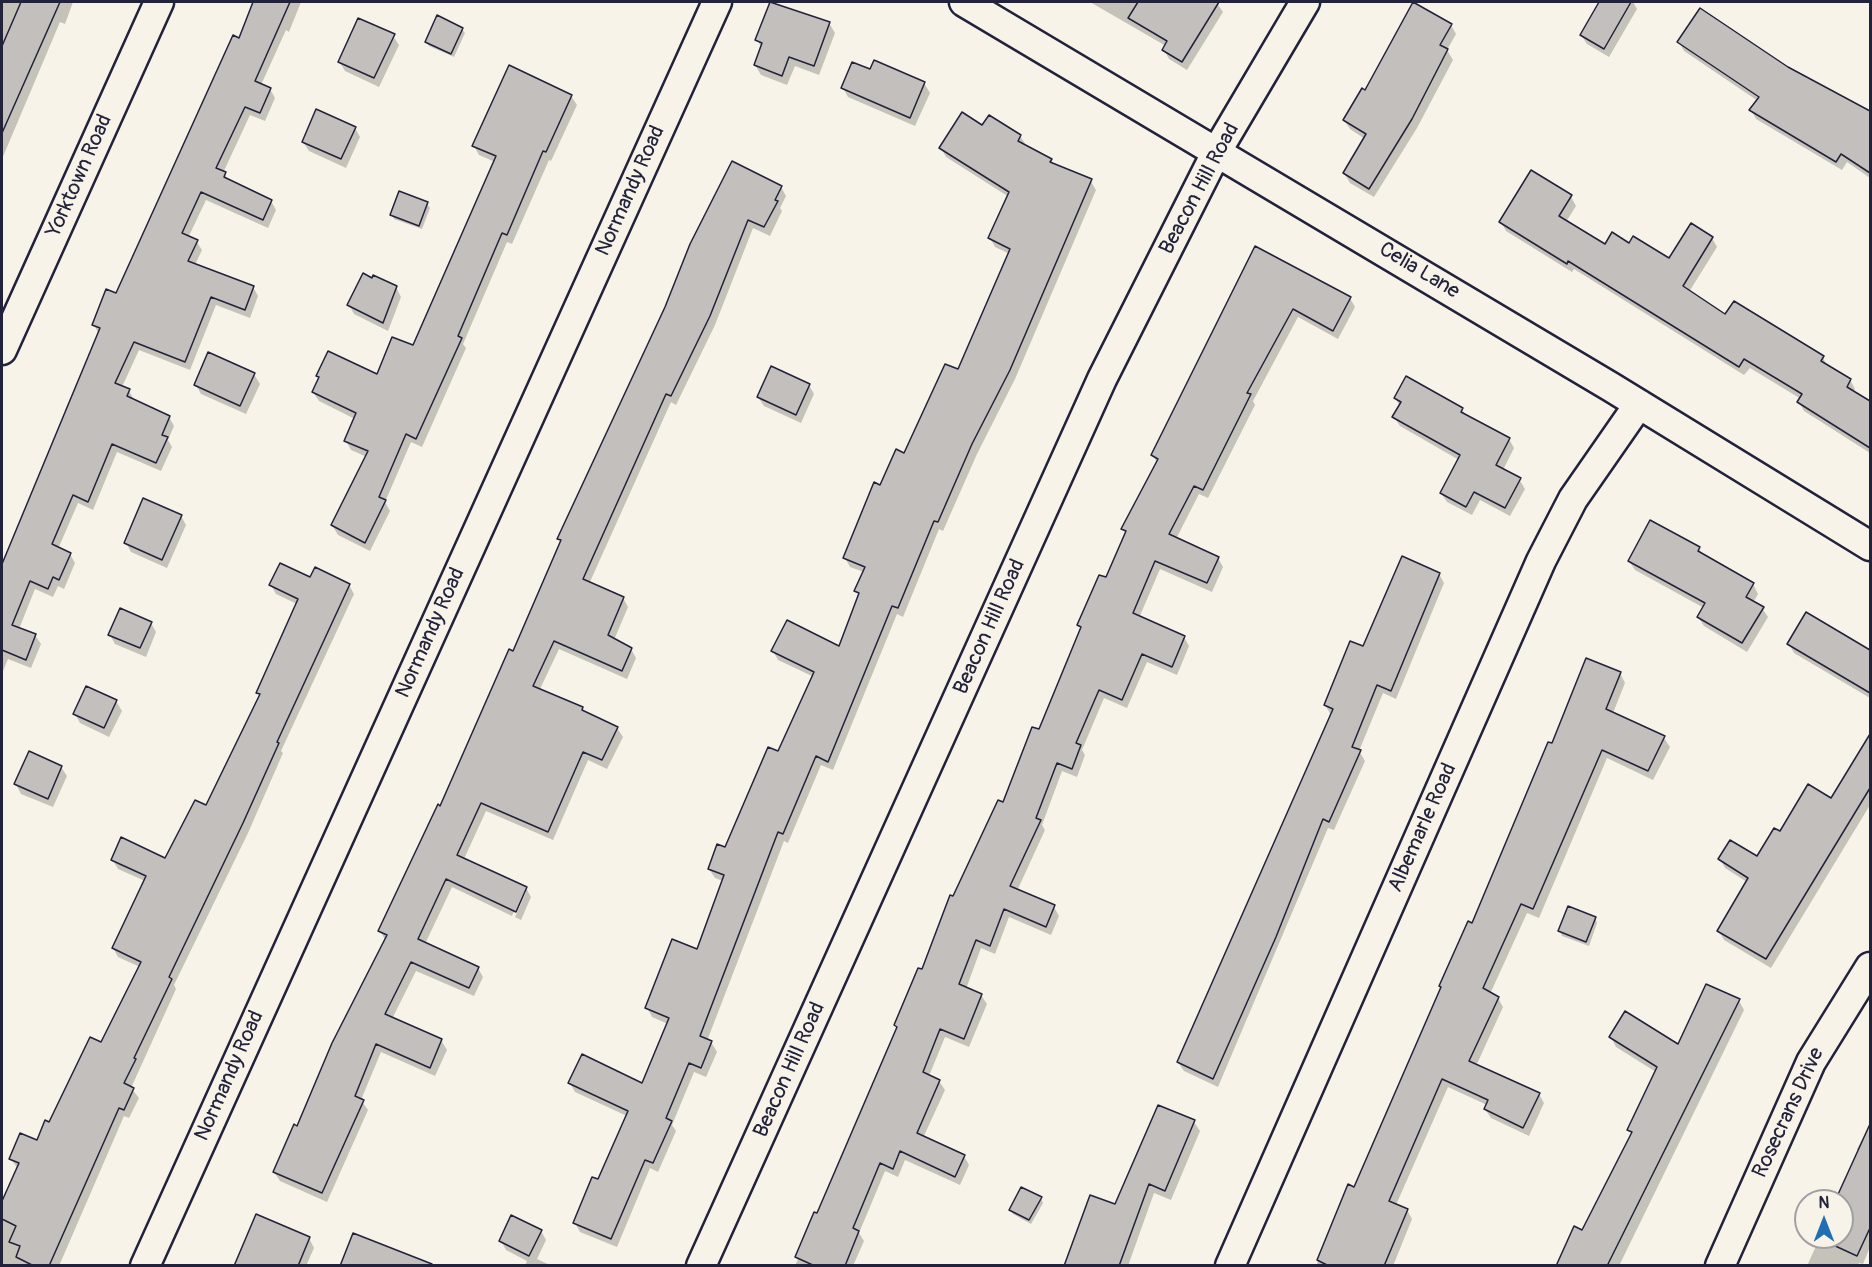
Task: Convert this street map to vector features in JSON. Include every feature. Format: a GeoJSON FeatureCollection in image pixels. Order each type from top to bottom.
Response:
{"type":"FeatureCollection","features":[{"type":"Feature","properties":{"kind":"street","name":"Yorktown Road"},"geometry":{"type":"LineString","coordinates":[[2,350],[159,2]]}},
{"type":"Feature","properties":{"kind":"street","name":"Normandy Road"},"geometry":{"type":"LineString","coordinates":[[145,1266],[717,2]]}},
{"type":"Feature","properties":{"kind":"street","name":"Celia Lane"},"geometry":{"type":"LineString","coordinates":[[964,2],[1639,404],[1870,546]]}},
{"type":"Feature","properties":{"kind":"street","name":"Beacon Hill Road"},"geometry":{"type":"LineString","coordinates":[[701,1266],[1102,379],[1217,151],[1305,2]]}},
{"type":"Feature","properties":{"kind":"street","name":"Albemarle Road"},"geometry":{"type":"LineString","coordinates":[[1230,1266],[1541,561],[1579,489],[1639,404]]}},
{"type":"Feature","properties":{"kind":"street","name":"Rosecrans Drive"},"geometry":{"type":"LineString","coordinates":[[1720,1266],[1811,1062],[1870,966]]}},
{"type":"Feature","properties":{"kind":"building"},"geometry":{"type":"Polygon","coordinates":[[[21,2],[60,2],[2,133],[2,46],[21,2]]]}},
{"type":"Feature","properties":{"kind":"building"},"geometry":{"type":"Polygon","coordinates":[[[253,2],[290,2],[255,81],[271,88],[260,113],[245,107],[216,168],[226,172],[224,177],[272,200],[263,220],[201,192],[182,233],[198,240],[188,261],[254,286],[245,310],[211,297],[185,362],[134,342],[115,383],[130,389],[127,396],[170,416],[162,435],[168,437],[156,463],[112,444],[88,502],[73,495],[52,544],[71,553],[59,580],[53,577],[48,589],[30,581],[12,625],[36,634],[26,660],[2,650],[2,564],[100,328],[92,325],[106,289],[116,293],[233,35],[239,38],[253,2]]]}},
{"type":"Feature","properties":{"kind":"building"},"geometry":{"type":"Polygon","coordinates":[[[770,2],[830,22],[814,66],[789,57],[782,76],[754,65],[762,43],[755,40],[770,2]]]}},
{"type":"Feature","properties":{"kind":"building"},"geometry":{"type":"Polygon","coordinates":[[[1138,2],[1219,2],[1182,62],[1162,50],[1167,41],[1128,18],[1138,2]]]}},
{"type":"Feature","properties":{"kind":"building"},"geometry":{"type":"Polygon","coordinates":[[[1413,2],[1452,24],[1440,45],[1448,49],[1412,119],[1369,189],[1343,173],[1366,134],[1343,120],[1362,88],[1365,90],[1413,2]]]}},
{"type":"Feature","properties":{"kind":"building"},"geometry":{"type":"Polygon","coordinates":[[[1599,2],[1631,2],[1604,49],[1580,35],[1599,2]]]}},
{"type":"Feature","properties":{"kind":"building"},"geometry":{"type":"Polygon","coordinates":[[[1700,8],[1788,67],[1870,111],[1870,173],[1841,154],[1836,162],[1749,110],[1759,97],[1677,42],[1700,8]]]}},
{"type":"Feature","properties":{"kind":"building"},"geometry":{"type":"Polygon","coordinates":[[[437,15],[463,28],[451,54],[425,42],[437,15]]]}},
{"type":"Feature","properties":{"kind":"building"},"geometry":{"type":"Polygon","coordinates":[[[358,18],[395,34],[374,78],[338,62],[358,18]]]}},
{"type":"Feature","properties":{"kind":"building"},"geometry":{"type":"Polygon","coordinates":[[[874,60],[925,82],[910,118],[841,88],[852,62],[870,69],[874,60]]]}},
{"type":"Feature","properties":{"kind":"building"},"geometry":{"type":"Polygon","coordinates":[[[509,65],[572,95],[546,152],[543,151],[507,235],[502,233],[458,336],[462,338],[416,439],[406,434],[379,497],[386,500],[365,543],[331,525],[368,451],[344,441],[356,413],[312,392],[319,377],[316,376],[328,351],[377,374],[392,337],[413,345],[496,156],[472,146],[509,65]]]}},
{"type":"Feature","properties":{"kind":"building"},"geometry":{"type":"Polygon","coordinates":[[[316,109],[356,127],[341,159],[302,142],[316,109]]]}},
{"type":"Feature","properties":{"kind":"building"},"geometry":{"type":"Polygon","coordinates":[[[962,112],[982,125],[989,115],[1021,135],[1018,141],[1052,159],[1050,162],[1092,179],[1010,370],[972,444],[938,522],[934,521],[898,608],[892,606],[828,762],[816,756],[783,834],[778,832],[700,1036],[712,1041],[701,1068],[689,1063],[666,1118],[672,1121],[653,1163],[645,1160],[611,1239],[573,1223],[592,1177],[598,1179],[628,1111],[568,1083],[582,1054],[642,1083],[669,1018],[645,1008],[672,939],[697,949],[724,875],[708,869],[717,844],[725,847],[768,747],[778,751],[814,672],[771,651],[787,620],[839,646],[859,593],[854,591],[865,567],[843,558],[874,482],[880,485],[896,449],[904,453],[945,364],[958,369],[1010,249],[988,238],[1009,192],[939,148],[962,112]]]}},
{"type":"Feature","properties":{"kind":"building"},"geometry":{"type":"Polygon","coordinates":[[[732,161],[782,186],[775,200],[778,201],[764,227],[748,220],[710,316],[671,396],[666,394],[583,579],[624,597],[608,635],[632,648],[622,671],[554,641],[533,686],[583,707],[582,710],[618,727],[602,760],[583,752],[548,832],[481,803],[457,855],[527,887],[516,912],[446,879],[418,939],[479,967],[469,988],[411,962],[385,1014],[442,1039],[430,1068],[376,1044],[355,1096],[364,1100],[322,1193],[273,1172],[294,1124],[297,1126],[332,1043],[387,935],[378,931],[438,804],[440,806],[509,649],[513,651],[561,540],[557,539],[665,307],[690,244],[732,161]]]}},
{"type":"Feature","properties":{"kind":"building"},"geometry":{"type":"Polygon","coordinates":[[[1531,170],[1572,195],[1559,216],[1605,244],[1612,232],[1629,243],[1633,236],[1669,258],[1691,223],[1713,237],[1683,286],[1725,314],[1734,301],[1824,356],[1821,361],[1851,379],[1847,387],[1870,401],[1870,448],[1797,402],[1802,394],[1744,359],[1739,367],[1568,261],[1567,264],[1499,222],[1531,170]]]}},
{"type":"Feature","properties":{"kind":"building"},"geometry":{"type":"Polygon","coordinates":[[[399,191],[428,202],[419,226],[390,215],[399,191]]]}},
{"type":"Feature","properties":{"kind":"building"},"geometry":{"type":"Polygon","coordinates":[[[1255,246],[1351,297],[1333,331],[1293,309],[1247,393],[1251,394],[1203,490],[1194,486],[1169,534],[1219,557],[1207,583],[1155,561],[1133,613],[1185,636],[1172,667],[1142,654],[1122,700],[1099,690],[1076,743],[1081,745],[1072,769],[1057,763],[1036,818],[1041,820],[1010,886],[1055,905],[1046,927],[1004,909],[990,946],[976,940],[959,984],[982,994],[964,1039],[940,1029],[923,1072],[940,1080],[917,1133],[965,1155],[955,1177],[900,1151],[893,1169],[880,1163],[853,1228],[859,1231],[845,1266],[815,1266],[795,1257],[814,1212],[817,1213],[897,1027],[894,1025],[918,968],[922,969],[950,895],[953,896],[998,800],[1003,802],[1032,727],[1039,729],[1081,627],[1077,625],[1099,575],[1106,577],[1126,531],[1121,529],[1158,459],[1151,455],[1255,246]]]}},
{"type":"Feature","properties":{"kind":"building"},"geometry":{"type":"Polygon","coordinates":[[[363,273],[397,286],[383,323],[347,305],[363,273]]]}},
{"type":"Feature","properties":{"kind":"building"},"geometry":{"type":"Polygon","coordinates":[[[208,352],[255,373],[240,406],[194,385],[208,352]]]}},
{"type":"Feature","properties":{"kind":"building"},"geometry":{"type":"Polygon","coordinates":[[[771,366],[810,384],[796,415],[757,397],[771,366]]]}},
{"type":"Feature","properties":{"kind":"building"},"geometry":{"type":"Polygon","coordinates":[[[1406,376],[1463,408],[1461,412],[1510,438],[1496,465],[1521,478],[1505,508],[1474,492],[1466,507],[1440,493],[1460,455],[1392,417],[1401,402],[1394,398],[1406,376]]]}},
{"type":"Feature","properties":{"kind":"building"},"geometry":{"type":"Polygon","coordinates":[[[143,498],[182,515],[162,560],[124,543],[143,498]]]}},
{"type":"Feature","properties":{"kind":"building"},"geometry":{"type":"Polygon","coordinates":[[[1650,520],[1700,547],[1698,551],[1754,583],[1746,597],[1764,607],[1742,643],[1697,617],[1705,603],[1628,561],[1650,520]]]}},
{"type":"Feature","properties":{"kind":"building"},"geometry":{"type":"Polygon","coordinates":[[[1402,556],[1440,573],[1391,691],[1377,685],[1352,747],[1361,750],[1329,822],[1323,819],[1276,937],[1213,1079],[1177,1062],[1333,709],[1324,705],[1350,641],[1363,646],[1402,556]]]}},
{"type":"Feature","properties":{"kind":"building"},"geometry":{"type":"Polygon","coordinates":[[[280,563],[310,577],[315,567],[350,584],[277,742],[279,743],[243,823],[169,977],[172,979],[134,1058],[136,1059],[124,1083],[134,1088],[124,1110],[119,1108],[49,1266],[34,1266],[16,1257],[20,1246],[9,1242],[16,1226],[2,1219],[2,1201],[19,1163],[9,1159],[20,1133],[37,1140],[45,1120],[49,1122],[90,1037],[101,1042],[141,962],[112,948],[146,876],[111,860],[121,837],[165,858],[195,800],[206,805],[260,694],[256,693],[298,599],[269,585],[280,563]]]}},
{"type":"Feature","properties":{"kind":"building"},"geometry":{"type":"Polygon","coordinates":[[[120,608],[152,622],[140,648],[108,635],[120,608]]]}},
{"type":"Feature","properties":{"kind":"building"},"geometry":{"type":"Polygon","coordinates":[[[1806,612],[1870,650],[1870,693],[1787,644],[1806,612]]]}},
{"type":"Feature","properties":{"kind":"building"},"geometry":{"type":"Polygon","coordinates":[[[1586,658],[1621,672],[1606,709],[1665,736],[1648,771],[1602,750],[1533,909],[1521,904],[1483,988],[1499,997],[1469,1061],[1540,1093],[1523,1128],[1484,1109],[1488,1100],[1442,1079],[1389,1201],[1408,1209],[1384,1266],[1329,1266],[1317,1260],[1348,1184],[1354,1187],[1441,987],[1439,986],[1468,921],[1472,923],[1548,742],[1552,743],[1586,658]]]}},
{"type":"Feature","properties":{"kind":"building"},"geometry":{"type":"Polygon","coordinates":[[[86,686],[117,700],[104,728],[73,714],[86,686]]]}},
{"type":"Feature","properties":{"kind":"building"},"geometry":{"type":"Polygon","coordinates":[[[1870,734],[1870,788],[1766,959],[1717,931],[1748,878],[1718,859],[1730,840],[1757,856],[1774,828],[1780,831],[1808,784],[1831,798],[1870,734]]]}},
{"type":"Feature","properties":{"kind":"building"},"geometry":{"type":"Polygon","coordinates":[[[29,751],[62,766],[48,799],[14,784],[29,751]]]}},
{"type":"Feature","properties":{"kind":"building"},"geometry":{"type":"Polygon","coordinates":[[[1568,906],[1596,917],[1586,942],[1558,931],[1568,906]]]}},
{"type":"Feature","properties":{"kind":"building"},"geometry":{"type":"Polygon","coordinates":[[[1706,984],[1740,999],[1607,1266],[1556,1266],[1574,1226],[1582,1230],[1632,1132],[1627,1130],[1657,1067],[1609,1037],[1625,1011],[1678,1044],[1706,984]]]}},
{"type":"Feature","properties":{"kind":"building"},"geometry":{"type":"Polygon","coordinates":[[[1158,1105],[1195,1120],[1165,1191],[1149,1184],[1119,1266],[1064,1266],[1090,1195],[1115,1204],[1158,1105]]]}},
{"type":"Feature","properties":{"kind":"building"},"geometry":{"type":"Polygon","coordinates":[[[1870,1124],[1870,1228],[1857,1256],[1842,1249],[1854,1249],[1854,1189],[1840,1189],[1870,1124]]]}},
{"type":"Feature","properties":{"kind":"building"},"geometry":{"type":"Polygon","coordinates":[[[1021,1187],[1042,1197],[1029,1220],[1009,1210],[1021,1187]]]}},
{"type":"Feature","properties":{"kind":"building"},"geometry":{"type":"Polygon","coordinates":[[[256,1214],[310,1237],[298,1266],[234,1266],[256,1214]]]}},
{"type":"Feature","properties":{"kind":"building"},"geometry":{"type":"Polygon","coordinates":[[[511,1215],[542,1230],[529,1256],[499,1241],[511,1215]]]}},
{"type":"Feature","properties":{"kind":"building"},"geometry":{"type":"Polygon","coordinates":[[[353,1233],[432,1264],[431,1266],[340,1266],[353,1233]]]}}]}
